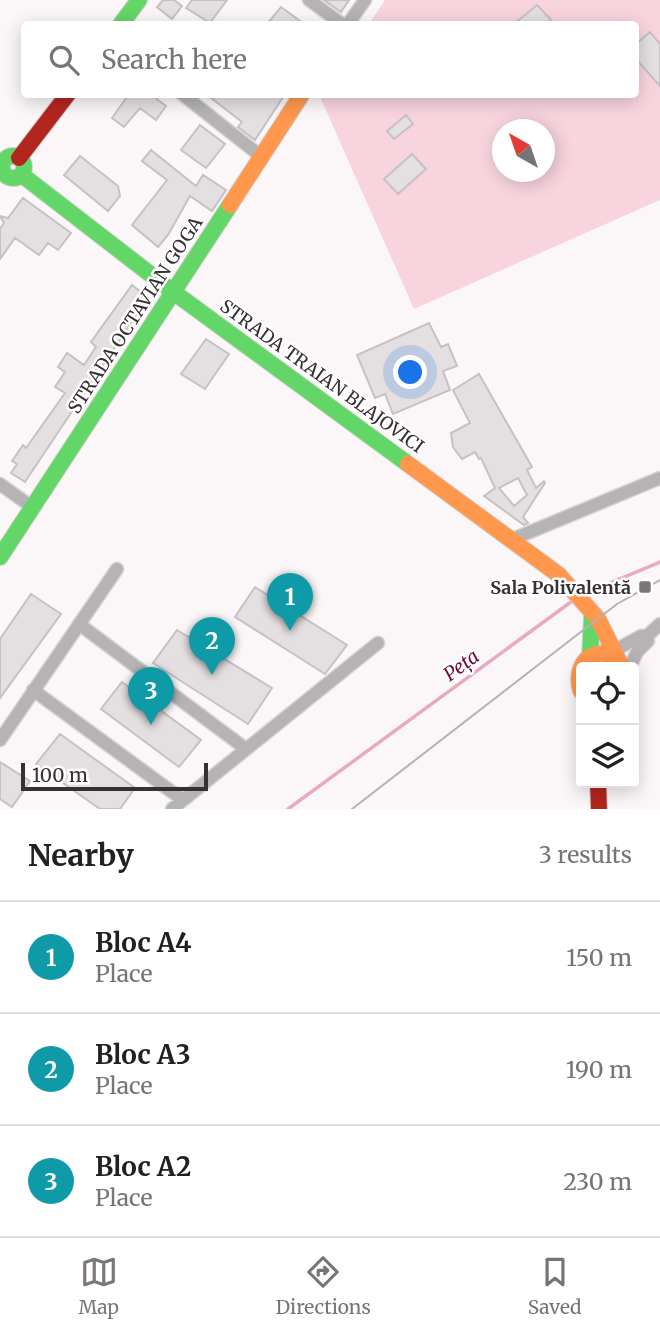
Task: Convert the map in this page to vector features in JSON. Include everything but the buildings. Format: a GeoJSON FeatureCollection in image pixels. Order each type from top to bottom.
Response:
{"type":"FeatureCollection","features":[{"type":"Feature","properties":{"kind":"street"},"geometry":{"type":"LineString","coordinates":[[123,21],[139,0]]}},
{"type":"Feature","properties":{"kind":"street"},"geometry":{"type":"LineString","coordinates":[[309,0],[338,21]]}},
{"type":"Feature","properties":{"kind":"street"},"geometry":{"type":"LineString","coordinates":[[350,21],[365,0]]}},
{"type":"Feature","properties":{"kind":"street"},"geometry":{"type":"LineString","coordinates":[[9,169],[65,98]]}},
{"type":"Feature","properties":{"kind":"street"},"geometry":{"type":"LineString","coordinates":[[187,98],[261,157]]}},
{"type":"Feature","properties":{"kind":"street","name":"STRADA OCTAVIAN GOGA"},"geometry":{"type":"LineString","coordinates":[[0,557],[299,98]]}},
{"type":"Feature","properties":{"kind":"street","name":"STRADA TRAIAN BLAJOVICI"},"geometry":{"type":"LineString","coordinates":[[9,169],[559,575],[598,619],[619,660]]}},
{"type":"Feature","properties":{"kind":"street"},"geometry":{"type":"LineString","coordinates":[[513,539],[660,478]]}},
{"type":"Feature","properties":{"kind":"street"},"geometry":{"type":"LineString","coordinates":[[0,484],[32,507]]}},
{"type":"Feature","properties":{"kind":"street"},"geometry":{"type":"LineString","coordinates":[[0,740],[117,569]]}},
{"type":"Feature","properties":{"kind":"street"},"geometry":{"type":"LineString","coordinates":[[584,662],[590,656],[592,614]]}},
{"type":"Feature","properties":{"kind":"street"},"geometry":{"type":"LineString","coordinates":[[79,624],[246,749]]}},
{"type":"Feature","properties":{"kind":"street"},"geometry":{"type":"LineString","coordinates":[[619,660],[641,636],[647,636],[660,624]]}},
{"type":"Feature","properties":{"kind":"street"},"geometry":{"type":"LineString","coordinates":[[590,656],[619,660],[637,652],[648,641],[647,636]]}},
{"type":"Feature","properties":{"kind":"street"},"geometry":{"type":"LineString","coordinates":[[172,809],[378,643]]}},
{"type":"Feature","properties":{"kind":"street"},"geometry":{"type":"LineString","coordinates":[[33,690],[183,800]]}},
{"type":"Feature","properties":{"kind":"street"},"geometry":{"type":"LineString","coordinates":[[598,788],[599,809]]}},
{"type":"Feature","properties":{"kind":"shaded area"},"geometry":{"type":"Polygon","coordinates":[[[385,0],[660,0],[660,200],[414,309],[321,98],[639,98],[639,21],[371,21],[385,0]]]}},
{"type":"Feature","properties":{"kind":"waterway","name":"Peța"},"geometry":{"type":"LineString","coordinates":[[581,595],[660,562]]}},
{"type":"Feature","properties":{"kind":"waterway","name":"Peța"},"geometry":{"type":"LineString","coordinates":[[288,809],[575,599]]}},
{"type":"Feature","properties":{"kind":"tram line"},"geometry":{"type":"LineString","coordinates":[[352,809],[617,604],[660,580]]}},
{"type":"Feature","properties":{"kind":"traffic: fast"},"geometry":{"type":"LineString","coordinates":[[123,21],[139,0]]}},
{"type":"Feature","properties":{"kind":"traffic: fast"},"geometry":{"type":"LineString","coordinates":[[13,156],[21,159],[24,167],[21,175],[13,178],[5,175],[2,167],[5,159],[13,156]]}},
{"type":"Feature","properties":{"kind":"traffic: fast"},"geometry":{"type":"LineString","coordinates":[[22,175],[172,291],[408,464]]}},
{"type":"Feature","properties":{"kind":"traffic: fast"},"geometry":{"type":"LineString","coordinates":[[0,557],[230,205]]}},
{"type":"Feature","properties":{"kind":"traffic: fast"},"geometry":{"type":"LineString","coordinates":[[590,656],[592,615]]}},
{"type":"Feature","properties":{"kind":"traffic: slow"},"geometry":{"type":"LineString","coordinates":[[230,205],[299,98]]}},
{"type":"Feature","properties":{"kind":"traffic: slow"},"geometry":{"type":"LineString","coordinates":[[408,464],[559,575],[598,619],[618,659]]}},
{"type":"Feature","properties":{"kind":"traffic: slow"},"geometry":{"type":"LineString","coordinates":[[584,662],[598,654],[612,656],[620,662]]}},
{"type":"Feature","properties":{"kind":"traffic: jam"},"geometry":{"type":"LineString","coordinates":[[19,158],[65,98]]}},
{"type":"Feature","properties":{"kind":"traffic: jam"},"geometry":{"type":"LineString","coordinates":[[598,788],[599,809]]}},
{"type":"Feature","properties":{"kind":"place","name":"Sala Polivalentă"},"geometry":{"type":"Point","coordinates":[645,587]}},
{"type":"Feature","properties":{"kind":"place","name":"Bloc A4"},"geometry":{"type":"Point","coordinates":[290,631]}},
{"type":"Feature","properties":{"kind":"place","name":"Bloc A3"},"geometry":{"type":"Point","coordinates":[212,675]}},
{"type":"Feature","properties":{"kind":"place","name":"Bloc A2"},"geometry":{"type":"Point","coordinates":[151,725]}}]}
